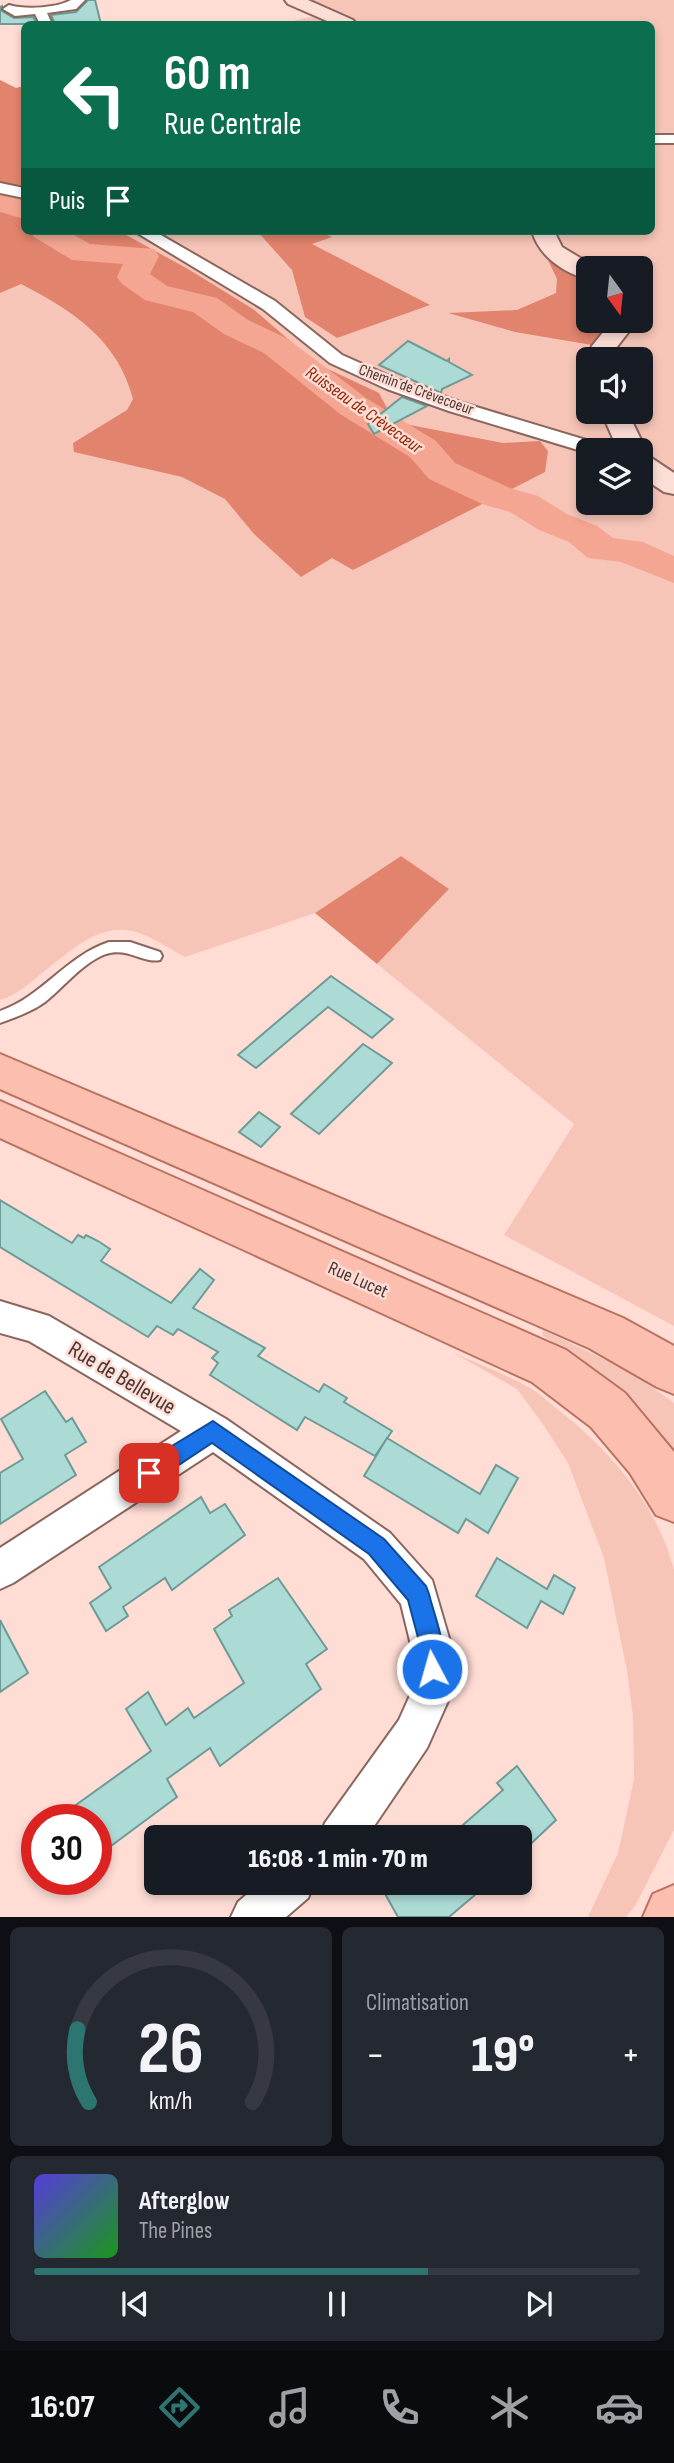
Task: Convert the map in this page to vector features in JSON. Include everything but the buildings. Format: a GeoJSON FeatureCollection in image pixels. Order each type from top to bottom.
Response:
{"type":"FeatureCollection","features":[{"type":"Feature","properties":{"kind":"main road"},"geometry":{"type":"LineString","coordinates":[[0,1071],[606,1333],[674,1371]]}},
{"type":"Feature","properties":{"kind":"main road","name":"Rue Lucet"},"geometry":{"type":"LineString","coordinates":[[0,1119],[549,1366],[608,1410],[648,1456],[674,1497]]}},
{"type":"Feature","properties":{"kind":"street"},"geometry":{"type":"LineString","coordinates":[[9,9],[15,12],[72,6],[79,0]]}},
{"type":"Feature","properties":{"kind":"street"},"geometry":{"type":"LineString","coordinates":[[295,0],[340,21]]}},
{"type":"Feature","properties":{"kind":"street"},"geometry":{"type":"LineString","coordinates":[[39,10],[44,21]]}},
{"type":"Feature","properties":{"kind":"street"},"geometry":{"type":"LineString","coordinates":[[655,139],[674,139]]}},
{"type":"Feature","properties":{"kind":"street"},"geometry":{"type":"LineString","coordinates":[[0,188],[21,192]]}},
{"type":"Feature","properties":{"kind":"street","name":"Chemin de Crèvecoeur"},"geometry":{"type":"LineString","coordinates":[[149,235],[269,305],[336,359],[394,385],[444,403],[576,443]]}},
{"type":"Feature","properties":{"kind":"street"},"geometry":{"type":"LineString","coordinates":[[544,235],[552,253],[576,266]]}},
{"type":"Feature","properties":{"kind":"street"},"geometry":{"type":"LineString","coordinates":[[604,347],[615,333]]}},
{"type":"Feature","properties":{"kind":"street"},"geometry":{"type":"LineString","coordinates":[[653,472],[674,486]]}},
{"type":"Feature","properties":{"kind":"street","name":"Rue de Bellevue"},"geometry":{"type":"LineString","coordinates":[[0,1317],[37,1327],[213,1431],[377,1546],[418,1594],[431,1645],[432,1692],[414,1734],[349,1825]]}},
{"type":"Feature","properties":{"kind":"street"},"geometry":{"type":"LineString","coordinates":[[0,1570],[213,1431]]}},
{"type":"Feature","properties":{"kind":"street"},"geometry":{"type":"LineString","coordinates":[[253,1917],[279,1895]]}},
{"type":"Feature","properties":{"kind":"lane"},"geometry":{"type":"LineString","coordinates":[[0,1017],[21,1012],[38,1001],[68,972],[98,951],[114,946],[130,946],[155,956]]}},
{"type":"Feature","properties":{"kind":"shaded area"},"geometry":{"type":"Polygon","coordinates":[[[310,0],[674,0],[674,1326],[504,1235],[574,1124],[377,964],[449,889],[401,856],[315,913],[185,957],[142,934],[113,930],[100,934],[75,947],[22,989],[0,1000],[0,80],[16,88],[21,87],[21,235],[655,235],[655,21],[294,21],[336,11],[310,0]]]}},
{"type":"Feature","properties":{"kind":"shaded area"},"geometry":{"type":"Polygon","coordinates":[[[0,80],[16,88],[21,87],[21,186],[0,182],[0,80]]]}},
{"type":"Feature","properties":{"kind":"shaded area"},"geometry":{"type":"Polygon","coordinates":[[[0,195],[21,199],[21,235],[126,235],[253,309],[317,364],[379,393],[388,410],[405,424],[503,443],[540,441],[548,451],[545,472],[353,570],[332,558],[301,577],[254,534],[225,499],[182,477],[74,452],[73,443],[127,410],[133,399],[126,378],[104,344],[75,316],[21,284],[0,293],[0,195]]]}},
{"type":"Feature","properties":{"kind":"shaded area"},"geometry":{"type":"Polygon","coordinates":[[[261,235],[328,235],[332,237],[312,244],[430,305],[337,338],[305,317],[292,270],[261,235]]]}},
{"type":"Feature","properties":{"kind":"shaded area"},"geometry":{"type":"Polygon","coordinates":[[[548,260],[576,275],[576,333],[602,333],[592,345],[515,332],[448,313],[517,310],[556,293],[557,279],[548,260]]]}},
{"type":"Feature","properties":{"kind":"shaded area"},"geometry":{"type":"Polygon","coordinates":[[[401,856],[449,889],[377,964],[315,913],[401,856]]]}},
{"type":"Feature","properties":{"kind":"shaded area"},"geometry":{"type":"Polygon","coordinates":[[[543,1330],[633,1373],[674,1403],[674,1450],[640,1408],[589,1366],[542,1335],[543,1330]]]}},
{"type":"Feature","properties":{"kind":"shaded area"},"geometry":{"type":"Polygon","coordinates":[[[452,1352],[533,1390],[594,1441],[643,1501],[656,1523],[674,1570],[674,1830],[635,1906],[626,1917],[588,1917],[618,1853],[634,1779],[633,1717],[627,1671],[604,1558],[568,1463],[517,1389],[452,1352]]]}},
{"type":"Feature","properties":{"kind":"waterway","name":"Ruisseau de Crèvecœur"},"geometry":{"type":"LineString","coordinates":[[0,202],[21,209]]}},
{"type":"Feature","properties":{"kind":"waterway","name":"Ruisseau de Crèvecœur"},"geometry":{"type":"LineString","coordinates":[[52,235],[83,253],[143,256],[133,277],[156,293],[205,305],[236,327],[276,346],[353,406],[423,449],[442,471],[496,496],[524,504],[553,522],[583,534],[602,549],[629,551],[674,571]]}},
{"type":"Feature","properties":{"kind":"route"},"geometry":{"type":"LineString","coordinates":[[149,1473],[213,1431],[377,1546],[418,1594],[431,1645],[432,1669]]}}]}
